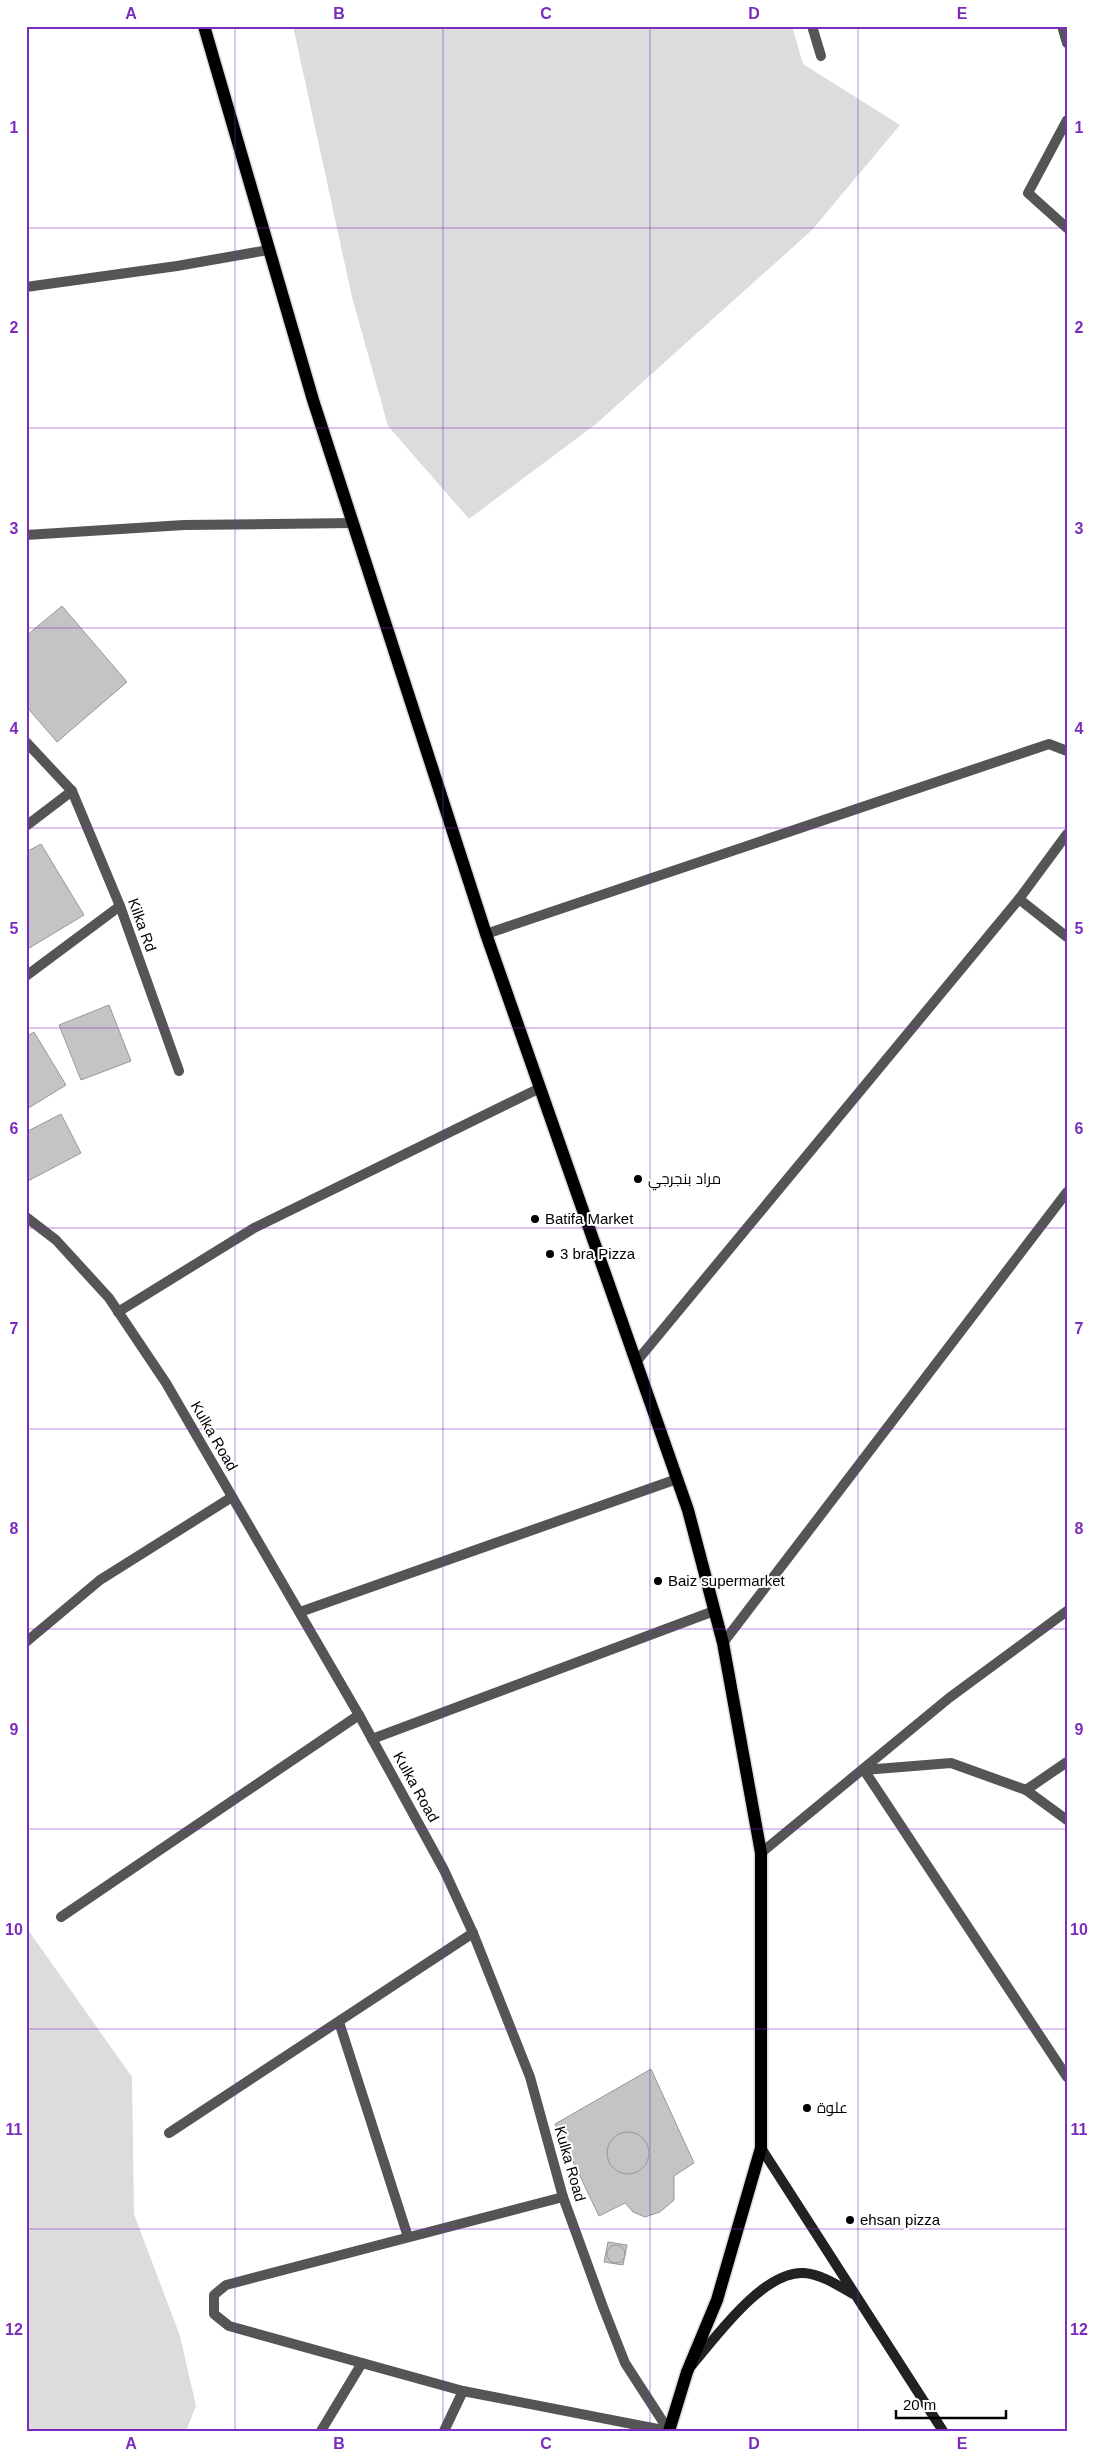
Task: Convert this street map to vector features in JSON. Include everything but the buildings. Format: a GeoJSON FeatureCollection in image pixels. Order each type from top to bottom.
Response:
{"type":"FeatureCollection","features":[{"type":"Feature","properties":{"kind":"main road"},"geometry":{"type":"LineString","coordinates":[[204,26],[268,250],[353,523],[486,934],[688,1510],[723,1643],[761,1853],[760,2148],[717,2300],[687,2372],[668,2431]]}},
{"type":"Feature","properties":{"kind":"main road"},"geometry":{"type":"LineString","coordinates":[[760,2148],[943,2431]]}},
{"type":"Feature","properties":{"kind":"main road"},"geometry":{"type":"LineString","coordinates":[[687,2372],[737,2312],[775,2280],[804,2273],[833,2282],[856,2296]]}},
{"type":"Feature","properties":{"kind":"street"},"geometry":{"type":"LineString","coordinates":[[812,26],[821,56]]}},
{"type":"Feature","properties":{"kind":"street"},"geometry":{"type":"LineString","coordinates":[[1062,26],[1067,43]]}},
{"type":"Feature","properties":{"kind":"street"},"geometry":{"type":"LineString","coordinates":[[1067,120],[1028,193],[1067,228]]}},
{"type":"Feature","properties":{"kind":"street"},"geometry":{"type":"LineString","coordinates":[[26,287],[177,266],[268,250]]}},
{"type":"Feature","properties":{"kind":"street"},"geometry":{"type":"LineString","coordinates":[[26,535],[184,525],[353,523]]}},
{"type":"Feature","properties":{"kind":"street"},"geometry":{"type":"LineString","coordinates":[[26,742],[72,791],[26,826]]}},
{"type":"Feature","properties":{"kind":"street"},"geometry":{"type":"LineString","coordinates":[[486,934],[1050,744],[1067,751]]}},
{"type":"Feature","properties":{"kind":"street","name":"Kilka Rd"},"geometry":{"type":"LineString","coordinates":[[72,791],[120,906],[179,1071]]}},
{"type":"Feature","properties":{"kind":"street"},"geometry":{"type":"LineString","coordinates":[[636,1362],[1019,899],[1067,834]]}},
{"type":"Feature","properties":{"kind":"street"},"geometry":{"type":"LineString","coordinates":[[1019,899],[1067,936]]}},
{"type":"Feature","properties":{"kind":"street"},"geometry":{"type":"LineString","coordinates":[[26,976],[120,906]]}},
{"type":"Feature","properties":{"kind":"street"},"geometry":{"type":"LineString","coordinates":[[118,1312],[254,1228],[540,1088]]}},
{"type":"Feature","properties":{"kind":"street"},"geometry":{"type":"LineString","coordinates":[[723,1643],[1067,1192]]}},
{"type":"Feature","properties":{"kind":"street","name":"Kulka Road"},"geometry":{"type":"LineString","coordinates":[[26,1217],[56,1240],[109,1298],[166,1383],[300,1612],[444,1870],[473,1933],[530,2077],[562,2197],[625,2363],[668,2431]]}},
{"type":"Feature","properties":{"kind":"street"},"geometry":{"type":"LineString","coordinates":[[300,1612],[678,1480]]}},
{"type":"Feature","properties":{"kind":"street"},"geometry":{"type":"LineString","coordinates":[[26,1642],[100,1580],[232,1497]]}},
{"type":"Feature","properties":{"kind":"street"},"geometry":{"type":"LineString","coordinates":[[372,1739],[714,1611]]}},
{"type":"Feature","properties":{"kind":"street"},"geometry":{"type":"LineString","coordinates":[[761,1853],[949,1698],[1067,1611]]}},
{"type":"Feature","properties":{"kind":"street"},"geometry":{"type":"LineString","coordinates":[[61,1917],[358,1715]]}},
{"type":"Feature","properties":{"kind":"street"},"geometry":{"type":"LineString","coordinates":[[1026,1790],[1067,1762]]}},
{"type":"Feature","properties":{"kind":"street"},"geometry":{"type":"LineString","coordinates":[[864,1770],[951,1763],[1026,1790],[1067,1820]]}},
{"type":"Feature","properties":{"kind":"street"},"geometry":{"type":"LineString","coordinates":[[864,1770],[1067,2077]]}},
{"type":"Feature","properties":{"kind":"street"},"geometry":{"type":"LineString","coordinates":[[169,2133],[473,1933]]}},
{"type":"Feature","properties":{"kind":"street"},"geometry":{"type":"LineString","coordinates":[[339,2022],[408,2237]]}},
{"type":"Feature","properties":{"kind":"street"},"geometry":{"type":"LineString","coordinates":[[562,2197],[226,2285],[214,2294],[214,2314],[229,2326],[462,2391],[668,2431]]}},
{"type":"Feature","properties":{"kind":"street"},"geometry":{"type":"LineString","coordinates":[[321,2431],[362,2363]]}},
{"type":"Feature","properties":{"kind":"street"},"geometry":{"type":"LineString","coordinates":[[444,2431],[462,2391]]}},
{"type":"Feature","properties":{"kind":"shaded area"},"geometry":{"type":"Polygon","coordinates":[[[293,26],[792,26],[803,64],[900,125],[812,230],[596,424],[469,519],[388,426],[352,297],[293,26]]]}},
{"type":"Feature","properties":{"kind":"shaded area"},"geometry":{"type":"Polygon","coordinates":[[[26,1927],[132,2077],[134,2214],[180,2336],[196,2406],[186,2431],[26,2431],[26,1927]]]}},
{"type":"Feature","properties":{"kind":"place","name":"مراد بنجرجي"},"geometry":{"type":"Point","coordinates":[638,1179]}},
{"type":"Feature","properties":{"kind":"place","name":"Batifa Market"},"geometry":{"type":"Point","coordinates":[535,1219]}},
{"type":"Feature","properties":{"kind":"place","name":"3 bra Pizza"},"geometry":{"type":"Point","coordinates":[550,1254]}},
{"type":"Feature","properties":{"kind":"place","name":"Baiz supermarket"},"geometry":{"type":"Point","coordinates":[658,1581]}},
{"type":"Feature","properties":{"kind":"place","name":"علوة"},"geometry":{"type":"Point","coordinates":[807,2108]}},
{"type":"Feature","properties":{"kind":"place","name":"ehsan pizza"},"geometry":{"type":"Point","coordinates":[850,2220]}}]}
